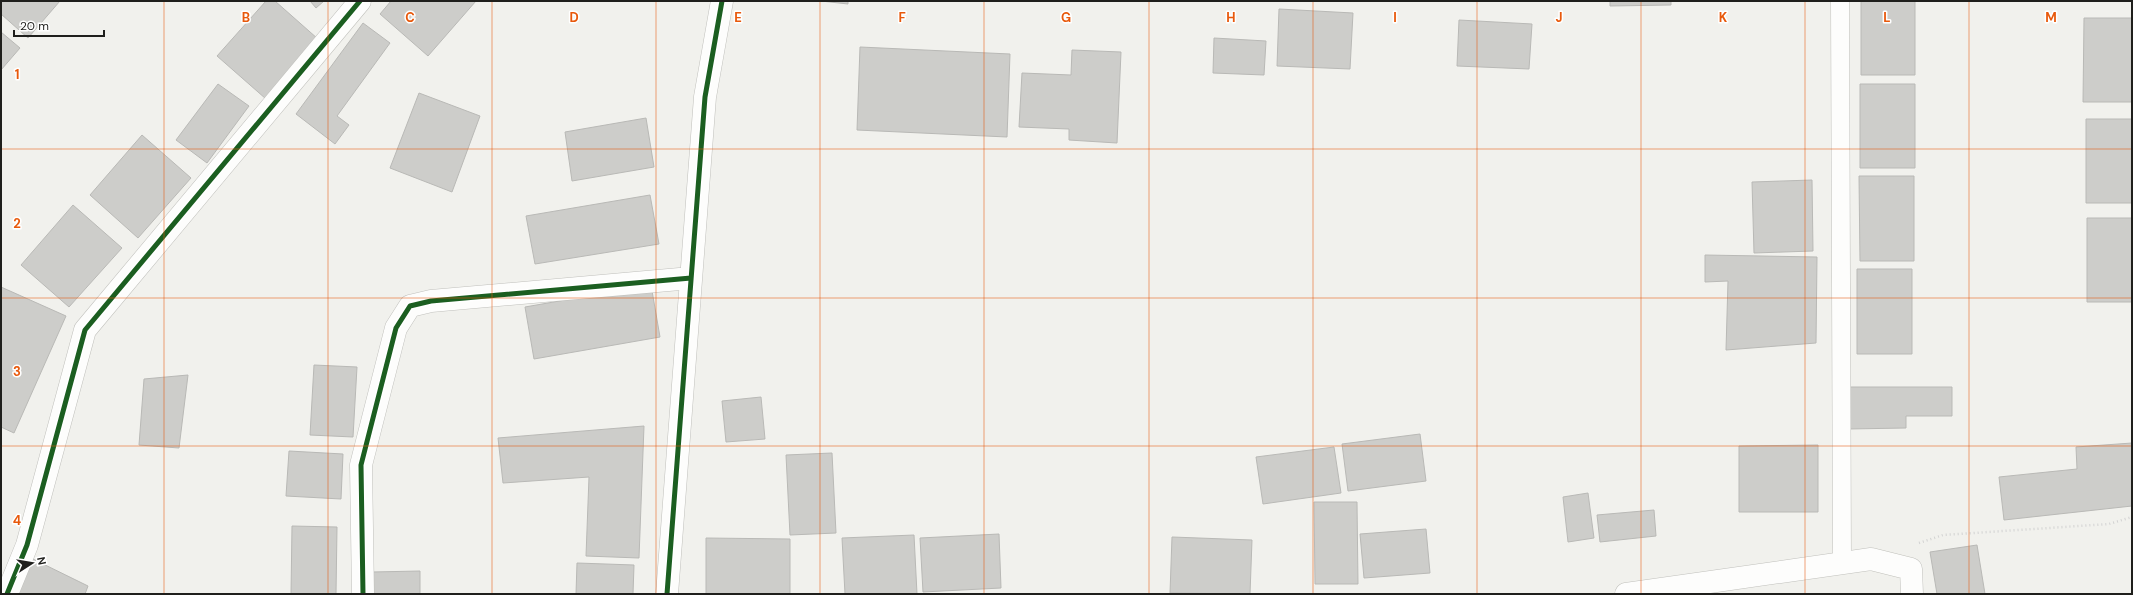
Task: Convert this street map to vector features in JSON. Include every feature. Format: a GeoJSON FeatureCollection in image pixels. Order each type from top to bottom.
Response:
{"type":"FeatureCollection","features":[{"type":"Feature","properties":{"kind":"street"},"geometry":{"type":"LineString","coordinates":[[7,594],[27,545],[86,330],[360,1]]}},
{"type":"Feature","properties":{"kind":"street"},"geometry":{"type":"LineString","coordinates":[[667,594],[705,97],[722,1]]}},
{"type":"Feature","properties":{"kind":"street"},"geometry":{"type":"LineString","coordinates":[[363,594],[361,465],[396,328],[410,306],[431,301],[691,278]]}},
{"type":"Feature","properties":{"kind":"street"},"geometry":{"type":"LineString","coordinates":[[1626,594],[1871,559],[1911,569],[1912,594]]}},
{"type":"Feature","properties":{"kind":"lane"},"geometry":{"type":"LineString","coordinates":[[1840,1],[1842,563]]}},
{"type":"Feature","properties":{"kind":"path"},"geometry":{"type":"LineString","coordinates":[[1914,544],[1943,535],[2109,524],[2132,517]]}},
{"type":"Feature","properties":{"kind":"building"},"geometry":{"type":"Polygon","coordinates":[[[1,1],[60,1],[28,38],[1,14],[1,1]]]}},
{"type":"Feature","properties":{"kind":"building"},"geometry":{"type":"Polygon","coordinates":[[[266,1],[275,1],[318,39],[266,99],[217,56],[266,1]]]}},
{"type":"Feature","properties":{"kind":"building"},"geometry":{"type":"Polygon","coordinates":[[[310,1],[324,1],[316,8],[310,1]]]}},
{"type":"Feature","properties":{"kind":"building"},"geometry":{"type":"Polygon","coordinates":[[[391,1],[476,1],[428,56],[380,14],[391,1]]]}},
{"type":"Feature","properties":{"kind":"building"},"geometry":{"type":"Polygon","coordinates":[[[821,1],[848,1],[848,4],[821,1]]]}},
{"type":"Feature","properties":{"kind":"building"},"geometry":{"type":"Polygon","coordinates":[[[1610,1],[1671,1],[1671,5],[1610,6],[1610,1]]]}},
{"type":"Feature","properties":{"kind":"building"},"geometry":{"type":"Polygon","coordinates":[[[1861,1],[1915,1],[1915,75],[1861,75],[1861,1]]]}},
{"type":"Feature","properties":{"kind":"building"},"geometry":{"type":"Polygon","coordinates":[[[1279,9],[1353,13],[1350,69],[1277,66],[1279,9]]]}},
{"type":"Feature","properties":{"kind":"building"},"geometry":{"type":"Polygon","coordinates":[[[2084,18],[2132,18],[2132,102],[2083,102],[2084,18]]]}},
{"type":"Feature","properties":{"kind":"building"},"geometry":{"type":"Polygon","coordinates":[[[1459,20],[1532,24],[1529,69],[1457,66],[1459,20]]]}},
{"type":"Feature","properties":{"kind":"building"},"geometry":{"type":"Polygon","coordinates":[[[363,23],[390,43],[337,116],[349,125],[335,144],[296,114],[363,23]]]}},
{"type":"Feature","properties":{"kind":"building"},"geometry":{"type":"Polygon","coordinates":[[[1,32],[20,48],[1,70],[1,32]]]}},
{"type":"Feature","properties":{"kind":"building"},"geometry":{"type":"Polygon","coordinates":[[[1214,38],[1266,41],[1264,75],[1213,73],[1214,38]]]}},
{"type":"Feature","properties":{"kind":"building"},"geometry":{"type":"Polygon","coordinates":[[[860,47],[1010,54],[1007,137],[857,130],[860,47]]]}},
{"type":"Feature","properties":{"kind":"building"},"geometry":{"type":"Polygon","coordinates":[[[1072,50],[1121,52],[1117,143],[1069,140],[1069,129],[1019,127],[1022,73],[1071,75],[1072,50]]]}},
{"type":"Feature","properties":{"kind":"building"},"geometry":{"type":"Polygon","coordinates":[[[218,84],[249,106],[207,163],[176,140],[218,84]]]}},
{"type":"Feature","properties":{"kind":"building"},"geometry":{"type":"Polygon","coordinates":[[[1860,84],[1915,84],[1915,168],[1860,168],[1860,84]]]}},
{"type":"Feature","properties":{"kind":"building"},"geometry":{"type":"Polygon","coordinates":[[[419,93],[480,116],[452,192],[390,168],[419,93]]]}},
{"type":"Feature","properties":{"kind":"building"},"geometry":{"type":"Polygon","coordinates":[[[646,118],[654,167],[572,181],[565,132],[646,118]]]}},
{"type":"Feature","properties":{"kind":"building"},"geometry":{"type":"Polygon","coordinates":[[[2086,119],[2132,119],[2132,203],[2086,203],[2086,119]]]}},
{"type":"Feature","properties":{"kind":"building"},"geometry":{"type":"Polygon","coordinates":[[[142,135],[191,178],[138,238],[90,195],[142,135]]]}},
{"type":"Feature","properties":{"kind":"building"},"geometry":{"type":"Polygon","coordinates":[[[1859,176],[1914,176],[1914,261],[1860,261],[1859,176]]]}},
{"type":"Feature","properties":{"kind":"building"},"geometry":{"type":"Polygon","coordinates":[[[1812,180],[1813,251],[1754,253],[1752,182],[1812,180]]]}},
{"type":"Feature","properties":{"kind":"building"},"geometry":{"type":"Polygon","coordinates":[[[650,195],[659,244],[535,264],[526,216],[650,195]]]}},
{"type":"Feature","properties":{"kind":"building"},"geometry":{"type":"Polygon","coordinates":[[[73,205],[122,248],[69,307],[21,265],[73,205]]]}},
{"type":"Feature","properties":{"kind":"building"},"geometry":{"type":"Polygon","coordinates":[[[2087,218],[2132,218],[2132,302],[2087,302],[2087,218]]]}},
{"type":"Feature","properties":{"kind":"building"},"geometry":{"type":"Polygon","coordinates":[[[1705,255],[1817,257],[1816,343],[1726,350],[1728,281],[1705,282],[1705,255]]]}},
{"type":"Feature","properties":{"kind":"building"},"geometry":{"type":"Polygon","coordinates":[[[1857,269],[1912,269],[1912,354],[1857,354],[1857,269]]]}},
{"type":"Feature","properties":{"kind":"building"},"geometry":{"type":"Polygon","coordinates":[[[651,285],[660,337],[534,359],[525,307],[651,285]]]}},
{"type":"Feature","properties":{"kind":"building"},"geometry":{"type":"Polygon","coordinates":[[[1,287],[66,316],[14,433],[1,427],[1,287]]]}},
{"type":"Feature","properties":{"kind":"building"},"geometry":{"type":"Polygon","coordinates":[[[314,365],[357,367],[353,437],[310,435],[314,365]]]}},
{"type":"Feature","properties":{"kind":"building"},"geometry":{"type":"Polygon","coordinates":[[[188,375],[179,448],[139,445],[144,379],[188,375]]]}},
{"type":"Feature","properties":{"kind":"building"},"geometry":{"type":"Polygon","coordinates":[[[1847,387],[1952,387],[1952,416],[1906,416],[1906,428],[1848,429],[1847,387]]]}},
{"type":"Feature","properties":{"kind":"building"},"geometry":{"type":"Polygon","coordinates":[[[761,397],[765,439],[726,442],[722,401],[761,397]]]}},
{"type":"Feature","properties":{"kind":"building"},"geometry":{"type":"Polygon","coordinates":[[[644,426],[639,558],[586,556],[589,477],[503,483],[498,438],[644,426]]]}},
{"type":"Feature","properties":{"kind":"building"},"geometry":{"type":"Polygon","coordinates":[[[1420,434],[1426,481],[1348,491],[1342,444],[1420,434]]]}},
{"type":"Feature","properties":{"kind":"building"},"geometry":{"type":"Polygon","coordinates":[[[2132,443],[2132,506],[2004,520],[1999,477],[2077,469],[2076,447],[2132,443]]]}},
{"type":"Feature","properties":{"kind":"building"},"geometry":{"type":"Polygon","coordinates":[[[1818,445],[1818,512],[1739,512],[1739,446],[1818,445]]]}},
{"type":"Feature","properties":{"kind":"building"},"geometry":{"type":"Polygon","coordinates":[[[1334,447],[1341,493],[1263,504],[1256,457],[1334,447]]]}},
{"type":"Feature","properties":{"kind":"building"},"geometry":{"type":"Polygon","coordinates":[[[289,451],[343,454],[341,499],[286,496],[289,451]]]}},
{"type":"Feature","properties":{"kind":"building"},"geometry":{"type":"Polygon","coordinates":[[[832,453],[836,533],[790,535],[786,455],[832,453]]]}},
{"type":"Feature","properties":{"kind":"building"},"geometry":{"type":"Polygon","coordinates":[[[1588,493],[1594,538],[1568,542],[1563,497],[1588,493]]]}},
{"type":"Feature","properties":{"kind":"building"},"geometry":{"type":"Polygon","coordinates":[[[1314,502],[1357,502],[1358,584],[1315,584],[1314,502]]]}},
{"type":"Feature","properties":{"kind":"building"},"geometry":{"type":"Polygon","coordinates":[[[1654,510],[1656,536],[1600,542],[1597,515],[1654,510]]]}},
{"type":"Feature","properties":{"kind":"building"},"geometry":{"type":"Polygon","coordinates":[[[292,526],[337,527],[336,594],[291,594],[292,526]]]}},
{"type":"Feature","properties":{"kind":"building"},"geometry":{"type":"Polygon","coordinates":[[[1426,529],[1430,573],[1364,578],[1360,534],[1426,529]]]}},
{"type":"Feature","properties":{"kind":"building"},"geometry":{"type":"Polygon","coordinates":[[[999,534],[1001,588],[923,592],[920,538],[999,534]]]}},
{"type":"Feature","properties":{"kind":"building"},"geometry":{"type":"Polygon","coordinates":[[[914,535],[917,594],[845,594],[842,538],[914,535]]]}},
{"type":"Feature","properties":{"kind":"building"},"geometry":{"type":"Polygon","coordinates":[[[1172,537],[1252,540],[1250,594],[1170,593],[1172,537]]]}},
{"type":"Feature","properties":{"kind":"building"},"geometry":{"type":"Polygon","coordinates":[[[706,538],[790,539],[790,594],[706,594],[706,538]]]}},
{"type":"Feature","properties":{"kind":"building"},"geometry":{"type":"Polygon","coordinates":[[[1977,545],[1985,594],[1937,594],[1930,552],[1977,545]]]}},
{"type":"Feature","properties":{"kind":"building"},"geometry":{"type":"Polygon","coordinates":[[[33,559],[88,586],[85,594],[17,594],[33,559]]]}},
{"type":"Feature","properties":{"kind":"building"},"geometry":{"type":"Polygon","coordinates":[[[577,563],[634,565],[633,594],[576,594],[577,563]]]}},
{"type":"Feature","properties":{"kind":"building"},"geometry":{"type":"Polygon","coordinates":[[[420,571],[420,594],[373,594],[372,572],[420,571]]]}},
{"type":"Feature","properties":{"kind":"cycle path"},"geometry":{"type":"LineString","coordinates":[[7,594],[27,545],[85,330],[360,1]]}},
{"type":"Feature","properties":{"kind":"cycle path"},"geometry":{"type":"LineString","coordinates":[[667,594],[705,97],[722,1]]}},
{"type":"Feature","properties":{"kind":"cycle path"},"geometry":{"type":"LineString","coordinates":[[363,594],[361,465],[396,328],[410,306],[431,301],[691,278]]}}]}
